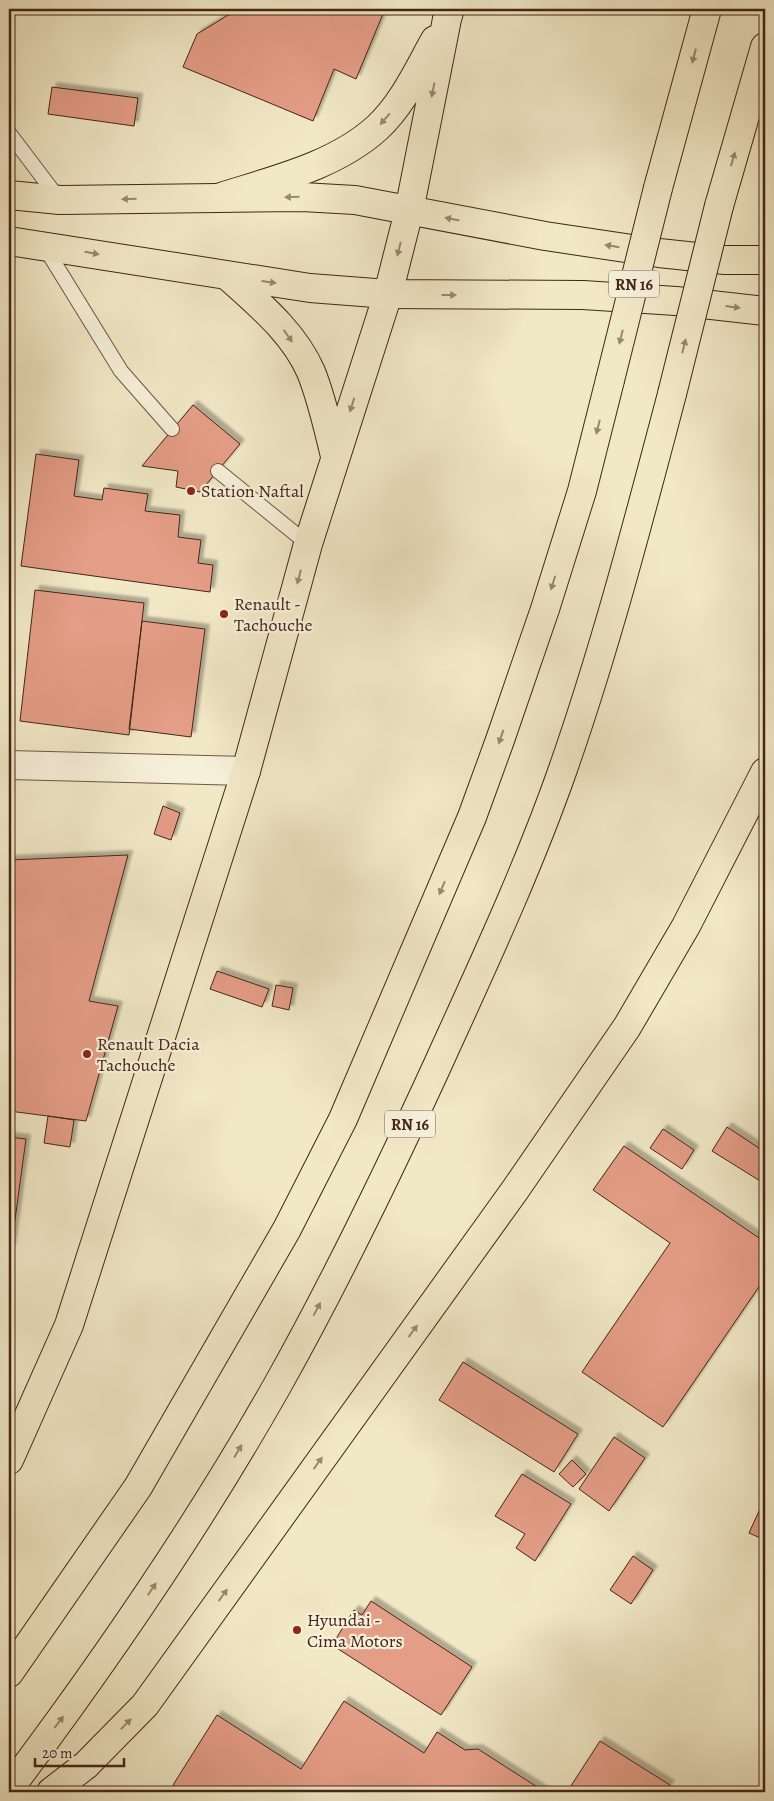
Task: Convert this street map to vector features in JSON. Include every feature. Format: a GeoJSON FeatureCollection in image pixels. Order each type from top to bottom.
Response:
{"type":"FeatureCollection","features":[{"type":"Feature","properties":{"kind":"main road","name":"RN 16"},"geometry":{"type":"LineString","coordinates":[[9,1673],[138,1487],[287,1229],[343,1118],[468,826],[545,609],[582,492],[658,188],[707,9]]}},
{"type":"Feature","properties":{"kind":"main road"},"geometry":{"type":"LineString","coordinates":[[221,197],[322,161],[347,150],[377,128],[405,94],[448,14]]}},
{"type":"Feature","properties":{"kind":"main road"},"geometry":{"type":"LineString","coordinates":[[9,1460],[69,1324],[246,771],[308,544],[388,294],[409,211],[448,14]]}},
{"type":"Feature","properties":{"kind":"main road","name":"RN 16"},"geometry":{"type":"LineString","coordinates":[[9,1789],[81,1693],[182,1544],[278,1385],[381,1186],[493,944],[562,771],[605,638],[672,394],[719,206],[765,47]]}},
{"type":"Feature","properties":{"kind":"main road"},"geometry":{"type":"LineString","coordinates":[[9,195],[60,200],[302,197],[355,200],[545,236],[659,253],[725,260],[765,260]]}},
{"type":"Feature","properties":{"kind":"main road"},"geometry":{"type":"LineString","coordinates":[[9,241],[44,245],[229,277],[310,288],[388,294],[583,295],[676,301],[765,311]]}},
{"type":"Feature","properties":{"kind":"main road"},"geometry":{"type":"LineString","coordinates":[[229,277],[267,311],[298,350],[313,379],[335,456]]}},
{"type":"Feature","properties":{"kind":"main road"},"geometry":{"type":"LineString","coordinates":[[51,1792],[86,1765],[145,1704],[515,1190],[627,1028],[686,926],[765,772]]}},
{"type":"Feature","properties":{"kind":"street"},"geometry":{"type":"LineString","coordinates":[[9,765],[246,771]]}},
{"type":"Feature","properties":{"kind":"lane"},"geometry":{"type":"LineString","coordinates":[[9,133],[60,200]]}},
{"type":"Feature","properties":{"kind":"lane"},"geometry":{"type":"LineString","coordinates":[[44,245],[122,371],[172,429]]}},
{"type":"Feature","properties":{"kind":"lane"},"geometry":{"type":"LineString","coordinates":[[218,472],[308,544]]}},
{"type":"Feature","properties":{"kind":"building"},"geometry":{"type":"Polygon","coordinates":[[[238,9],[385,9],[356,79],[334,69],[313,121],[183,67],[197,34],[238,9]]]}},
{"type":"Feature","properties":{"kind":"building"},"geometry":{"type":"Polygon","coordinates":[[[52,87],[138,98],[134,126],[48,114],[52,87]]]}},
{"type":"Feature","properties":{"kind":"building"},"geometry":{"type":"Polygon","coordinates":[[[193,405],[240,444],[200,492],[176,487],[178,471],[142,466],[193,405]]]}},
{"type":"Feature","properties":{"kind":"building"},"geometry":{"type":"Polygon","coordinates":[[[36,454],[79,460],[74,496],[102,500],[104,488],[148,494],[145,511],[180,515],[178,537],[201,540],[198,563],[213,565],[210,592],[21,566],[36,454]]]}},
{"type":"Feature","properties":{"kind":"building"},"geometry":{"type":"Polygon","coordinates":[[[35,590],[144,603],[129,735],[20,721],[35,590]]]}},
{"type":"Feature","properties":{"kind":"building"},"geometry":{"type":"Polygon","coordinates":[[[142,621],[205,629],[191,737],[129,729],[142,621]]]}},
{"type":"Feature","properties":{"kind":"building"},"geometry":{"type":"Polygon","coordinates":[[[163,806],[180,813],[171,840],[154,834],[163,806]]]}},
{"type":"Feature","properties":{"kind":"building"},"geometry":{"type":"Polygon","coordinates":[[[128,855],[89,1001],[118,1006],[86,1121],[9,1111],[9,860],[128,855]]]}},
{"type":"Feature","properties":{"kind":"building"},"geometry":{"type":"Polygon","coordinates":[[[217,971],[269,989],[262,1007],[210,989],[217,971]]]}},
{"type":"Feature","properties":{"kind":"building"},"geometry":{"type":"Polygon","coordinates":[[[276,985],[293,988],[289,1010],[272,1006],[276,985]]]}},
{"type":"Feature","properties":{"kind":"building"},"geometry":{"type":"Polygon","coordinates":[[[48,1116],[74,1120],[70,1147],[44,1143],[48,1116]]]}},
{"type":"Feature","properties":{"kind":"building"},"geometry":{"type":"Polygon","coordinates":[[[727,1127],[765,1152],[765,1184],[712,1151],[727,1127]]]}},
{"type":"Feature","properties":{"kind":"building"},"geometry":{"type":"Polygon","coordinates":[[[663,1129],[694,1150],[682,1169],[650,1148],[663,1129]]]}},
{"type":"Feature","properties":{"kind":"building"},"geometry":{"type":"Polygon","coordinates":[[[9,1137],[26,1139],[11,1249],[9,1248],[9,1137]]]}},
{"type":"Feature","properties":{"kind":"building"},"geometry":{"type":"Polygon","coordinates":[[[624,1146],[765,1242],[765,1278],[663,1427],[582,1372],[670,1243],[593,1190],[624,1146]]]}},
{"type":"Feature","properties":{"kind":"building"},"geometry":{"type":"Polygon","coordinates":[[[463,1362],[578,1434],[554,1472],[439,1400],[463,1362]]]}},
{"type":"Feature","properties":{"kind":"building"},"geometry":{"type":"Polygon","coordinates":[[[614,1437],[645,1458],[609,1511],[579,1489],[614,1437]]]}},
{"type":"Feature","properties":{"kind":"building"},"geometry":{"type":"Polygon","coordinates":[[[572,1460],[586,1474],[573,1487],[559,1474],[572,1460]]]}},
{"type":"Feature","properties":{"kind":"building"},"geometry":{"type":"Polygon","coordinates":[[[522,1474],[571,1504],[535,1561],[516,1548],[525,1534],[495,1516],[522,1474]]]}},
{"type":"Feature","properties":{"kind":"building"},"geometry":{"type":"Polygon","coordinates":[[[765,1498],[765,1540],[749,1533],[765,1498]]]}},
{"type":"Feature","properties":{"kind":"building"},"geometry":{"type":"Polygon","coordinates":[[[633,1556],[653,1570],[631,1604],[610,1590],[633,1556]]]}},
{"type":"Feature","properties":{"kind":"building"},"geometry":{"type":"Polygon","coordinates":[[[371,1601],[472,1667],[441,1715],[332,1645],[354,1610],[362,1615],[371,1601]]]}},
{"type":"Feature","properties":{"kind":"building"},"geometry":{"type":"Polygon","coordinates":[[[344,1701],[424,1753],[437,1732],[465,1750],[478,1749],[545,1792],[184,1792],[173,1785],[217,1715],[301,1769],[344,1701]]]}},
{"type":"Feature","properties":{"kind":"building"},"geometry":{"type":"Polygon","coordinates":[[[600,1741],[670,1785],[665,1792],[567,1792],[600,1741]]]}},
{"type":"Feature","properties":{"kind":"place","name":"Station Naftal"},"geometry":{"type":"Point","coordinates":[191,491]}},
{"type":"Feature","properties":{"kind":"place","name":"Renault - Tachouche"},"geometry":{"type":"Point","coordinates":[224,614]}},
{"type":"Feature","properties":{"kind":"place","name":"Renault Dacia Tachouche"},"geometry":{"type":"Point","coordinates":[87,1054]}},
{"type":"Feature","properties":{"kind":"place","name":"Hyundai - Cima Motors"},"geometry":{"type":"Point","coordinates":[297,1630]}}]}
